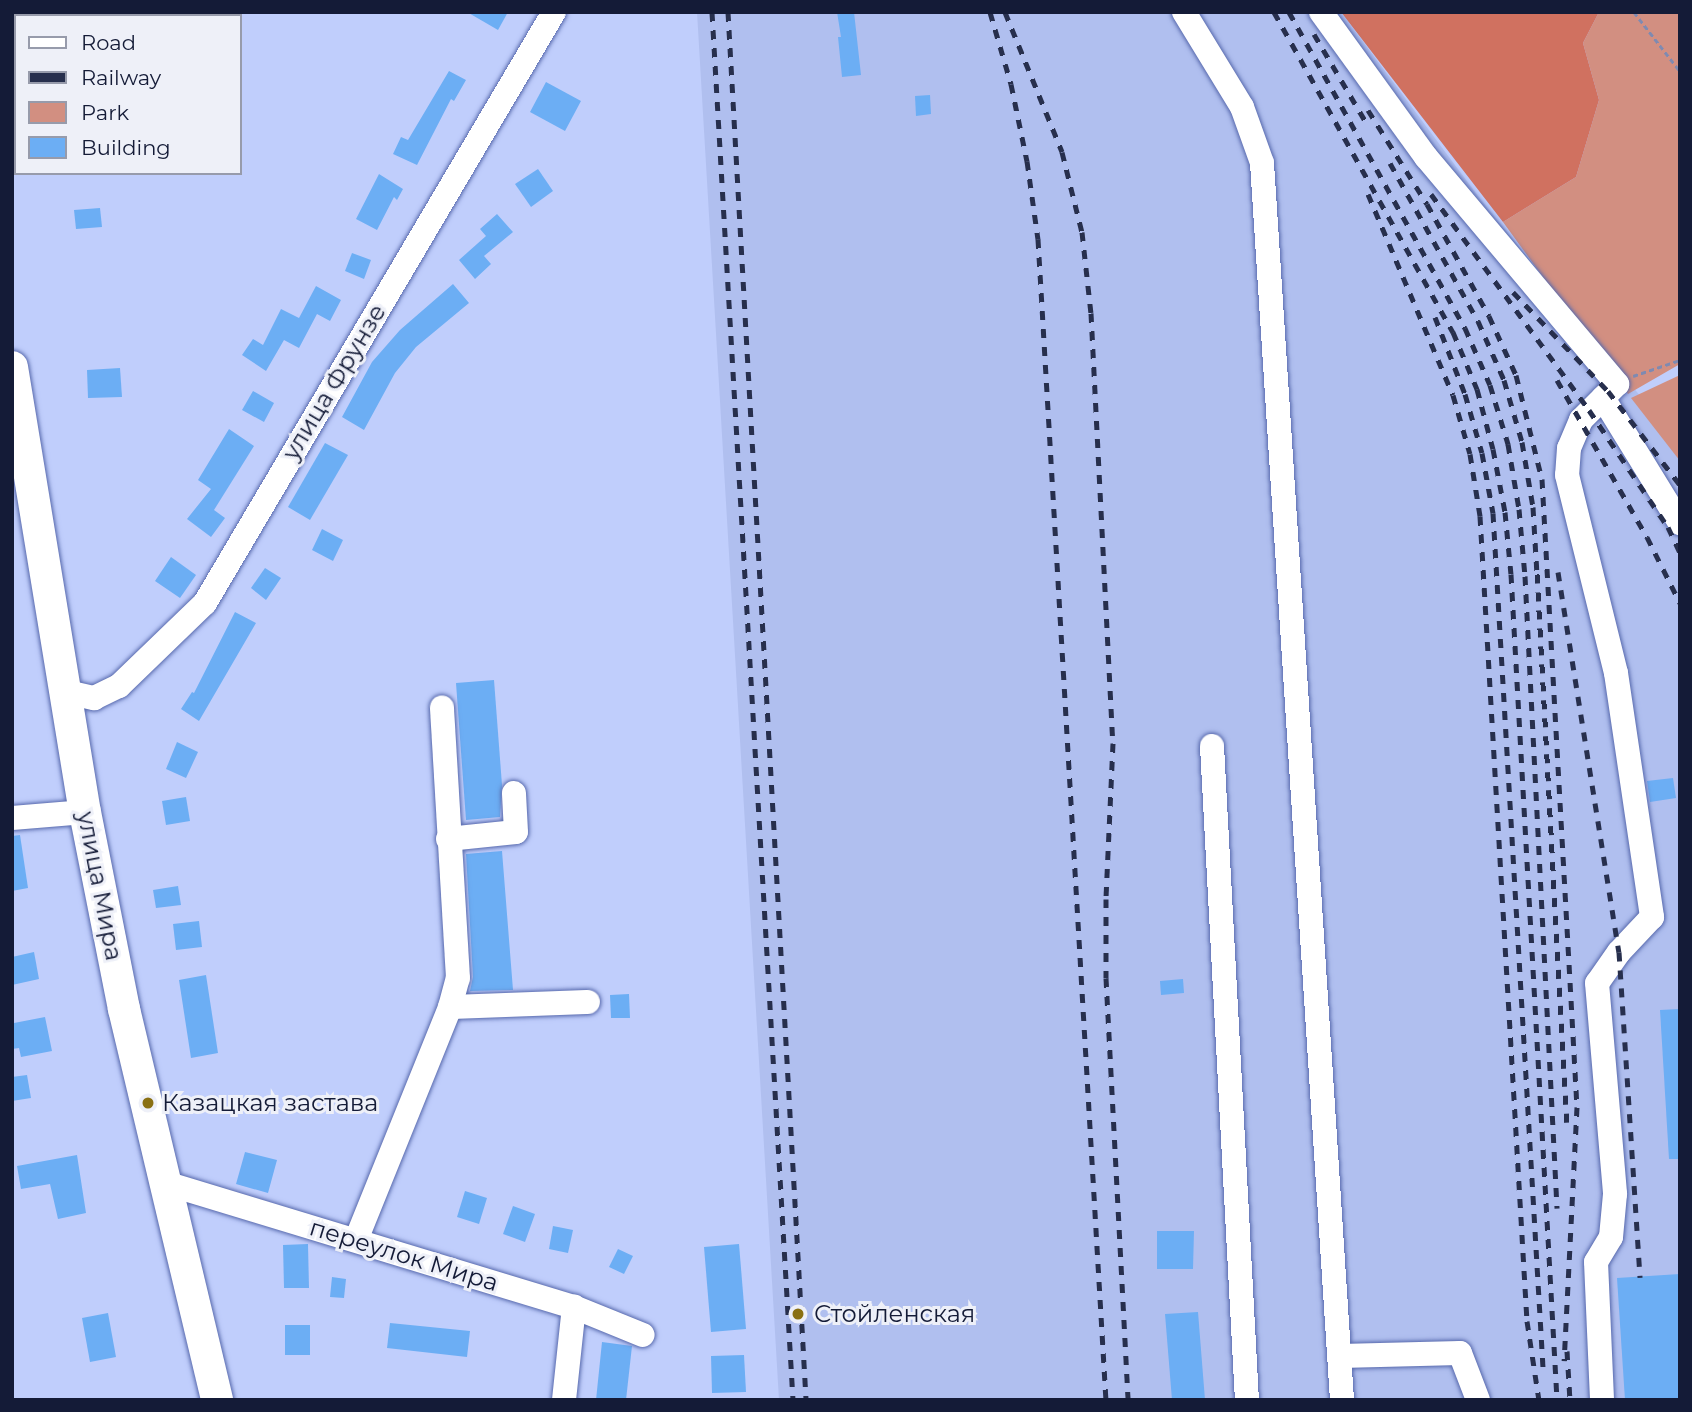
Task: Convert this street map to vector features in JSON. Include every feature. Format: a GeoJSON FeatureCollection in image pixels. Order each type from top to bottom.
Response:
{"type":"FeatureCollection","features":[{"type":"Feature","properties":{"kind":"main road","name":"улица Мира"},"geometry":{"type":"LineString","coordinates":[[12,367],[85,812],[124,1009],[162,1182],[217,1400]]}},
{"type":"Feature","properties":{"kind":"street","name":"улица Фрунзе"},"geometry":{"type":"LineString","coordinates":[[67,692],[94,698],[119,687],[205,603],[554,12]]}},
{"type":"Feature","properties":{"kind":"street"},"geometry":{"type":"LineString","coordinates":[[1184,12],[1242,107],[1262,163],[1342,1400]]}},
{"type":"Feature","properties":{"kind":"street"},"geometry":{"type":"LineString","coordinates":[[1321,12],[1426,157],[1610,391],[1680,523]]}},
{"type":"Feature","properties":{"kind":"street"},"geometry":{"type":"LineString","coordinates":[[1602,1400],[1596,1262],[1611,1237],[1615,1194],[1597,983],[1619,951],[1652,917],[1616,673],[1567,475],[1569,448],[1575,431],[1581,420],[1610,391]]}},
{"type":"Feature","properties":{"kind":"street"},"geometry":{"type":"LineString","coordinates":[[356,1240],[450,1007],[458,978],[442,707]]}},
{"type":"Feature","properties":{"kind":"street"},"geometry":{"type":"LineString","coordinates":[[1212,746],[1247,1400]]}},
{"type":"Feature","properties":{"kind":"street"},"geometry":{"type":"LineString","coordinates":[[448,839],[516,832],[514,793]]}},
{"type":"Feature","properties":{"kind":"street"},"geometry":{"type":"LineString","coordinates":[[12,818],[85,812]]}},
{"type":"Feature","properties":{"kind":"street"},"geometry":{"type":"LineString","coordinates":[[450,1007],[589,1002]]}},
{"type":"Feature","properties":{"kind":"street","name":"переулок Мира"},"geometry":{"type":"LineString","coordinates":[[162,1182],[574,1307],[643,1335]]}},
{"type":"Feature","properties":{"kind":"street"},"geometry":{"type":"LineString","coordinates":[[564,1400],[574,1307]]}},
{"type":"Feature","properties":{"kind":"street"},"geometry":{"type":"LineString","coordinates":[[1340,1356],[1460,1353],[1478,1400]]}},
{"type":"Feature","properties":{"kind":"path"},"geometry":{"type":"LineString","coordinates":[[1634,12],[1680,71]]}},
{"type":"Feature","properties":{"kind":"path"},"geometry":{"type":"LineString","coordinates":[[1610,391],[1648,369],[1680,360]]}},
{"type":"Feature","properties":{"kind":"shaded area"},"geometry":{"type":"Polygon","coordinates":[[[697,12],[1341,12],[1481,200],[1680,445],[1680,1400],[779,1400],[697,12]]]}},
{"type":"Feature","properties":{"kind":"shaded area"},"geometry":{"type":"Polygon","coordinates":[[[1341,12],[1599,12],[1583,43],[1599,100],[1576,177],[1503,222],[1341,12]]]}},
{"type":"Feature","properties":{"kind":"green space"},"geometry":{"type":"Polygon","coordinates":[[[1599,12],[1680,12],[1680,364],[1628,394],[1503,222],[1576,177],[1599,100],[1583,43],[1599,12]]]}},
{"type":"Feature","properties":{"kind":"green space"},"geometry":{"type":"Polygon","coordinates":[[[1680,375],[1680,461],[1631,398],[1680,375]]]}},
{"type":"Feature","properties":{"kind":"building"},"geometry":{"type":"Polygon","coordinates":[[[467,12],[508,12],[498,30],[467,12]]]}},
{"type":"Feature","properties":{"kind":"building"},"geometry":{"type":"Polygon","coordinates":[[[837,12],[854,12],[861,75],[842,77],[837,12]]]}},
{"type":"Feature","properties":{"kind":"building"},"geometry":{"type":"Polygon","coordinates":[[[449,71],[466,80],[454,101],[451,99],[417,165],[393,154],[401,137],[408,140],[449,71]]]}},
{"type":"Feature","properties":{"kind":"building"},"geometry":{"type":"Polygon","coordinates":[[[546,82],[581,101],[565,131],[530,112],[546,82]]]}},
{"type":"Feature","properties":{"kind":"building"},"geometry":{"type":"Polygon","coordinates":[[[930,95],[931,114],[916,116],[915,96],[930,95]]]}},
{"type":"Feature","properties":{"kind":"building"},"geometry":{"type":"Polygon","coordinates":[[[538,169],[553,191],[531,207],[515,184],[538,169]]]}},
{"type":"Feature","properties":{"kind":"building"},"geometry":{"type":"Polygon","coordinates":[[[379,174],[403,189],[397,200],[394,197],[377,230],[356,219],[379,174]]]}},
{"type":"Feature","properties":{"kind":"building"},"geometry":{"type":"Polygon","coordinates":[[[100,208],[102,227],[76,229],[74,210],[100,208]]]}},
{"type":"Feature","properties":{"kind":"building"},"geometry":{"type":"Polygon","coordinates":[[[497,214],[513,232],[484,256],[491,264],[475,279],[459,260],[486,236],[480,229],[497,214]]]}},
{"type":"Feature","properties":{"kind":"building"},"geometry":{"type":"Polygon","coordinates":[[[352,253],[371,260],[364,279],[345,271],[352,253]]]}},
{"type":"Feature","properties":{"kind":"building"},"geometry":{"type":"Polygon","coordinates":[[[453,284],[469,303],[416,347],[395,373],[364,430],[342,417],[372,362],[400,330],[453,284]]]}},
{"type":"Feature","properties":{"kind":"building"},"geometry":{"type":"Polygon","coordinates":[[[316,286],[341,300],[330,321],[317,314],[299,348],[284,340],[266,371],[242,355],[253,339],[263,345],[281,309],[299,318],[316,286]]]}},
{"type":"Feature","properties":{"kind":"building"},"geometry":{"type":"Polygon","coordinates":[[[120,368],[122,397],[88,398],[87,370],[120,368]]]}},
{"type":"Feature","properties":{"kind":"building"},"geometry":{"type":"Polygon","coordinates":[[[253,391],[274,403],[264,422],[242,410],[253,391]]]}},
{"type":"Feature","properties":{"kind":"building"},"geometry":{"type":"Polygon","coordinates":[[[229,429],[254,446],[214,510],[225,518],[211,537],[187,519],[211,489],[198,480],[229,429]]]}},
{"type":"Feature","properties":{"kind":"building"},"geometry":{"type":"Polygon","coordinates":[[[325,443],[348,455],[310,520],[288,507],[325,443]]]}},
{"type":"Feature","properties":{"kind":"building"},"geometry":{"type":"Polygon","coordinates":[[[322,529],[343,540],[333,561],[312,550],[322,529]]]}},
{"type":"Feature","properties":{"kind":"building"},"geometry":{"type":"Polygon","coordinates":[[[171,557],[196,575],[180,598],[155,581],[171,557]]]}},
{"type":"Feature","properties":{"kind":"building"},"geometry":{"type":"Polygon","coordinates":[[[265,568],[281,578],[266,600],[251,588],[265,568]]]}},
{"type":"Feature","properties":{"kind":"building"},"geometry":{"type":"Polygon","coordinates":[[[235,612],[256,623],[199,721],[181,709],[192,692],[194,693],[235,612]]]}},
{"type":"Feature","properties":{"kind":"building"},"geometry":{"type":"Polygon","coordinates":[[[494,680],[502,785],[500,817],[466,820],[456,683],[494,680]]]}},
{"type":"Feature","properties":{"kind":"building"},"geometry":{"type":"Polygon","coordinates":[[[177,742],[198,752],[186,778],[166,769],[177,742]]]}},
{"type":"Feature","properties":{"kind":"building"},"geometry":{"type":"Polygon","coordinates":[[[1673,778],[1676,798],[1650,802],[1647,781],[1673,778]]]}},
{"type":"Feature","properties":{"kind":"building"},"geometry":{"type":"Polygon","coordinates":[[[186,797],[190,821],[166,825],[162,801],[186,797]]]}},
{"type":"Feature","properties":{"kind":"building"},"geometry":{"type":"Polygon","coordinates":[[[20,835],[28,888],[12,891],[12,836],[20,835]]]}},
{"type":"Feature","properties":{"kind":"building"},"geometry":{"type":"Polygon","coordinates":[[[502,851],[513,990],[470,991],[473,977],[466,854],[502,851]]]}},
{"type":"Feature","properties":{"kind":"building"},"geometry":{"type":"Polygon","coordinates":[[[178,886],[181,905],[156,908],[153,890],[178,886]]]}},
{"type":"Feature","properties":{"kind":"building"},"geometry":{"type":"Polygon","coordinates":[[[199,921],[202,947],[176,950],[173,924],[199,921]]]}},
{"type":"Feature","properties":{"kind":"building"},"geometry":{"type":"Polygon","coordinates":[[[34,952],[39,979],[12,985],[12,957],[34,952]]]}},
{"type":"Feature","properties":{"kind":"building"},"geometry":{"type":"Polygon","coordinates":[[[206,975],[218,1053],[191,1058],[179,980],[206,975]]]}},
{"type":"Feature","properties":{"kind":"building"},"geometry":{"type":"Polygon","coordinates":[[[1183,979],[1184,993],[1161,995],[1160,981],[1183,979]]]}},
{"type":"Feature","properties":{"kind":"building"},"geometry":{"type":"Polygon","coordinates":[[[629,994],[630,1018],[611,1018],[610,995],[629,994]]]}},
{"type":"Feature","properties":{"kind":"building"},"geometry":{"type":"Polygon","coordinates":[[[1680,1009],[1680,1159],[1669,1159],[1660,1010],[1680,1009]]]}},
{"type":"Feature","properties":{"kind":"building"},"geometry":{"type":"Polygon","coordinates":[[[45,1017],[52,1051],[21,1057],[19,1048],[12,1049],[14,1023],[45,1017]]]}},
{"type":"Feature","properties":{"kind":"building"},"geometry":{"type":"Polygon","coordinates":[[[27,1075],[31,1098],[12,1101],[12,1077],[27,1075]]]}},
{"type":"Feature","properties":{"kind":"building"},"geometry":{"type":"Polygon","coordinates":[[[245,1152],[277,1160],[268,1193],[236,1184],[245,1152]]]}},
{"type":"Feature","properties":{"kind":"building"},"geometry":{"type":"Polygon","coordinates":[[[77,1155],[86,1213],[58,1219],[50,1184],[21,1189],[17,1166],[77,1155]]]}},
{"type":"Feature","properties":{"kind":"building"},"geometry":{"type":"Polygon","coordinates":[[[465,1191],[487,1198],[479,1224],[457,1217],[465,1191]]]}},
{"type":"Feature","properties":{"kind":"building"},"geometry":{"type":"Polygon","coordinates":[[[513,1206],[535,1214],[525,1242],[503,1234],[513,1206]]]}},
{"type":"Feature","properties":{"kind":"building"},"geometry":{"type":"Polygon","coordinates":[[[553,1226],[573,1230],[568,1253],[549,1249],[553,1226]]]}},
{"type":"Feature","properties":{"kind":"building"},"geometry":{"type":"Polygon","coordinates":[[[1157,1231],[1194,1231],[1193,1269],[1157,1269],[1157,1231]]]}},
{"type":"Feature","properties":{"kind":"building"},"geometry":{"type":"Polygon","coordinates":[[[308,1244],[309,1288],[284,1288],[283,1245],[308,1244]]]}},
{"type":"Feature","properties":{"kind":"building"},"geometry":{"type":"Polygon","coordinates":[[[739,1244],[746,1329],[711,1332],[704,1247],[739,1244]]]}},
{"type":"Feature","properties":{"kind":"building"},"geometry":{"type":"Polygon","coordinates":[[[618,1249],[633,1256],[624,1274],[609,1267],[618,1249]]]}},
{"type":"Feature","properties":{"kind":"building"},"geometry":{"type":"Polygon","coordinates":[[[1680,1274],[1680,1400],[1625,1400],[1617,1278],[1680,1274]]]}},
{"type":"Feature","properties":{"kind":"building"},"geometry":{"type":"Polygon","coordinates":[[[332,1277],[346,1279],[344,1298],[330,1297],[332,1277]]]}},
{"type":"Feature","properties":{"kind":"building"},"geometry":{"type":"Polygon","coordinates":[[[1198,1312],[1205,1400],[1172,1400],[1165,1314],[1198,1312]]]}},
{"type":"Feature","properties":{"kind":"building"},"geometry":{"type":"Polygon","coordinates":[[[108,1313],[116,1357],[90,1362],[82,1318],[108,1313]]]}},
{"type":"Feature","properties":{"kind":"building"},"geometry":{"type":"Polygon","coordinates":[[[390,1323],[470,1331],[467,1357],[387,1348],[390,1323]]]}},
{"type":"Feature","properties":{"kind":"building"},"geometry":{"type":"Polygon","coordinates":[[[285,1325],[310,1325],[310,1355],[285,1355],[285,1325]]]}},
{"type":"Feature","properties":{"kind":"building"},"geometry":{"type":"Polygon","coordinates":[[[602,1342],[632,1346],[626,1400],[596,1400],[602,1342]]]}},
{"type":"Feature","properties":{"kind":"building"},"geometry":{"type":"Polygon","coordinates":[[[744,1355],[746,1392],[712,1393],[711,1356],[744,1355]]]}},
{"type":"Feature","properties":{"kind":"railway"},"geometry":{"type":"LineString","coordinates":[[712,12],[793,1400]]}},
{"type":"Feature","properties":{"kind":"railway"},"geometry":{"type":"LineString","coordinates":[[728,12],[806,1400]]}},
{"type":"Feature","properties":{"kind":"railway"},"geometry":{"type":"LineString","coordinates":[[990,12],[1011,84],[1027,161],[1038,239],[1106,1400]]}},
{"type":"Feature","properties":{"kind":"railway"},"geometry":{"type":"LineString","coordinates":[[1005,12],[1062,152],[1082,232],[1091,313],[1113,743],[1106,899],[1106,978],[1128,1400]]}},
{"type":"Feature","properties":{"kind":"railway"},"geometry":{"type":"LineString","coordinates":[[1274,12],[1453,332],[1477,389],[1493,449],[1505,512],[1511,574],[1557,1400]]}},
{"type":"Feature","properties":{"kind":"railway"},"geometry":{"type":"LineString","coordinates":[[1289,12],[1465,328],[1490,385],[1508,444],[1519,509],[1525,576],[1557,1208]]}},
{"type":"Feature","properties":{"kind":"railway"},"geometry":{"type":"LineString","coordinates":[[1314,34],[1367,124]]}},
{"type":"Feature","properties":{"kind":"railway"},"geometry":{"type":"LineString","coordinates":[[1368,110],[1427,204],[1489,316],[1516,375],[1542,479],[1577,1107],[1564,1361]]}},
{"type":"Feature","properties":{"kind":"railway"},"geometry":{"type":"LineString","coordinates":[[1390,163],[1478,321],[1504,380],[1522,442],[1533,507],[1567,1128]]}},
{"type":"Feature","properties":{"kind":"railway"},"geometry":{"type":"LineString","coordinates":[[1368,194],[1453,395],[1470,454],[1480,516],[1527,1321],[1539,1400]]}},
{"type":"Feature","properties":{"kind":"railway"},"geometry":{"type":"LineString","coordinates":[[1431,194],[1589,410],[1668,527],[1680,553]]}},
{"type":"Feature","properties":{"kind":"railway"},"geometry":{"type":"LineString","coordinates":[[1513,292],[1608,391],[1680,485]]}},
{"type":"Feature","properties":{"kind":"railway"},"geometry":{"type":"LineString","coordinates":[[1435,317],[1465,394],[1482,453],[1493,513],[1543,1367]]}},
{"type":"Feature","properties":{"kind":"railway"},"geometry":{"type":"LineString","coordinates":[[1557,380],[1647,537],[1680,603]]}},
{"type":"Feature","properties":{"kind":"railway"},"geometry":{"type":"LineString","coordinates":[[1558,572],[1619,952],[1640,1277]]}},
{"type":"Feature","properties":{"kind":"railway"},"geometry":{"type":"LineString","coordinates":[[1567,1351],[1570,1400]]}},
{"type":"Feature","properties":{"kind":"place","name":"Казацкая застава"},"geometry":{"type":"Point","coordinates":[148,1103]}},
{"type":"Feature","properties":{"kind":"place","name":"Стойленская"},"geometry":{"type":"Point","coordinates":[798,1314]}}]}
